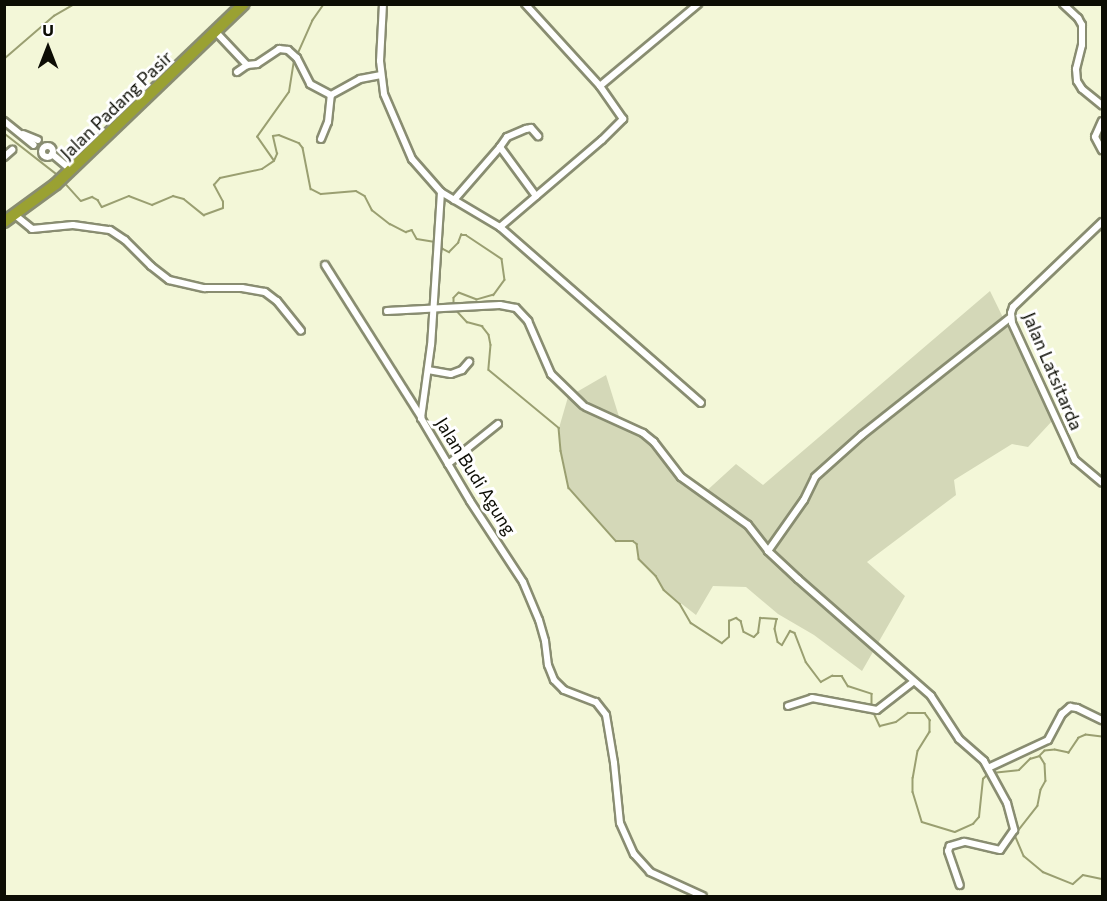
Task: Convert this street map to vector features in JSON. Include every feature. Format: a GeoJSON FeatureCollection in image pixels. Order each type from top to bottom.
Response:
{"type":"FeatureCollection","features":[{"type":"Feature","properties":{"kind":"highway","name":"Jalan Padang Pasir"},"geometry":{"type":"LineString","coordinates":[[4,222],[56,184],[244,4]]}},
{"type":"Feature","properties":{"kind":"street"},"geometry":{"type":"LineString","coordinates":[[383,4],[380,75],[387,106],[412,159],[441,192],[500,227],[701,403]]}},
{"type":"Feature","properties":{"kind":"street"},"geometry":{"type":"LineString","coordinates":[[500,227],[622,120],[600,86],[525,4]]}},
{"type":"Feature","properties":{"kind":"street"},"geometry":{"type":"LineString","coordinates":[[600,86],[698,4]]}},
{"type":"Feature","properties":{"kind":"street"},"geometry":{"type":"LineString","coordinates":[[1066,6],[1082,26],[1082,45],[1076,69],[1077,81],[1082,89],[1102,105]]}},
{"type":"Feature","properties":{"kind":"street"},"geometry":{"type":"LineString","coordinates":[[215,31],[247,65]]}},
{"type":"Feature","properties":{"kind":"street"},"geometry":{"type":"LineString","coordinates":[[237,72],[247,65],[257,64],[279,49],[288,50],[296,56],[310,84],[332,95]]}},
{"type":"Feature","properties":{"kind":"street"},"geometry":{"type":"LineString","coordinates":[[332,95],[360,79],[380,75]]}},
{"type":"Feature","properties":{"kind":"street"},"geometry":{"type":"LineString","coordinates":[[321,139],[328,122],[332,95]]}},
{"type":"Feature","properties":{"kind":"street"},"geometry":{"type":"LineString","coordinates":[[4,121],[40,146],[46,156],[52,154],[69,172]]}},
{"type":"Feature","properties":{"kind":"street"},"geometry":{"type":"LineString","coordinates":[[1102,121],[1095,137],[1102,150]]}},
{"type":"Feature","properties":{"kind":"street"},"geometry":{"type":"LineString","coordinates":[[454,200],[507,137],[531,128],[538,136]]}},
{"type":"Feature","properties":{"kind":"street"},"geometry":{"type":"LineString","coordinates":[[500,147],[536,196]]}},
{"type":"Feature","properties":{"kind":"street","name":"Jalan Budi Agung"},"geometry":{"type":"LineString","coordinates":[[441,192],[434,309],[421,418],[448,464],[513,563],[531,597],[554,680],[564,690],[596,702],[606,715],[614,763],[617,809],[630,848],[650,872],[703,897]]}},
{"type":"Feature","properties":{"kind":"street"},"geometry":{"type":"LineString","coordinates":[[15,215],[29,228],[73,225],[110,230],[169,280],[205,288],[242,288],[265,292],[277,301],[301,331]]}},
{"type":"Feature","properties":{"kind":"street","name":"Jalan Latsitarda"},"geometry":{"type":"LineString","coordinates":[[1102,222],[1013,307],[1011,317],[1076,460],[1102,483]]}},
{"type":"Feature","properties":{"kind":"street"},"geometry":{"type":"LineString","coordinates":[[325,266],[421,418]]}},
{"type":"Feature","properties":{"kind":"street"},"geometry":{"type":"LineString","coordinates":[[387,311],[506,305],[518,309],[532,330],[551,374],[584,406],[643,434],[654,442],[681,477],[748,525],[768,551],[937,702],[959,739],[982,759],[1007,803],[1014,830],[1000,850],[964,842],[950,846],[948,851],[960,885]]}},
{"type":"Feature","properties":{"kind":"street"},"geometry":{"type":"LineString","coordinates":[[768,551],[804,500],[815,477],[862,435],[1011,317]]}},
{"type":"Feature","properties":{"kind":"street"},"geometry":{"type":"LineString","coordinates":[[428,370],[451,374],[462,370],[469,362]]}},
{"type":"Feature","properties":{"kind":"street"},"geometry":{"type":"LineString","coordinates":[[448,464],[498,424]]}},
{"type":"Feature","properties":{"kind":"street"},"geometry":{"type":"LineString","coordinates":[[788,706],[812,698],[873,711],[913,682]]}},
{"type":"Feature","properties":{"kind":"street"},"geometry":{"type":"LineString","coordinates":[[988,770],[1048,740],[1062,714],[1070,707],[1102,720]]}},
{"type":"Feature","properties":{"kind":"green space"},"geometry":{"type":"Polygon","coordinates":[[[990,291],[1053,420],[1028,447],[1012,444],[954,480],[956,495],[867,562],[905,596],[862,671],[814,635],[778,614],[746,587],[713,586],[696,615],[664,590],[656,576],[639,559],[637,544],[633,541],[616,541],[569,488],[561,451],[559,428],[568,397],[606,375],[621,423],[652,436],[668,467],[702,495],[736,464],[763,485],[990,291]]]}},
{"type":"Feature","properties":{"kind":"waterway"},"geometry":{"type":"LineString","coordinates":[[4,59],[54,16],[75,4]]}},
{"type":"Feature","properties":{"kind":"waterway"},"geometry":{"type":"LineString","coordinates":[[298,53],[312,21],[324,4]]}},
{"type":"Feature","properties":{"kind":"waterway"},"geometry":{"type":"LineString","coordinates":[[274,161],[257,137],[289,92],[294,60]]}},
{"type":"Feature","properties":{"kind":"waterway"},"geometry":{"type":"LineString","coordinates":[[4,133],[59,176]]}},
{"type":"Feature","properties":{"kind":"waterway"},"geometry":{"type":"LineString","coordinates":[[64,182],[81,201],[92,197],[98,200],[102,207],[129,196],[152,205],[173,196],[184,199],[204,215],[223,208],[223,202],[214,185],[220,178],[262,169],[274,161],[277,154],[273,136],[279,135],[299,143],[303,148],[311,189],[321,194],[356,191],[365,196],[372,210],[390,224],[406,232],[412,230],[417,239],[435,242]]}},
{"type":"Feature","properties":{"kind":"waterway"},"geometry":{"type":"LineString","coordinates":[[439,243],[449,252],[458,243],[461,235],[466,235],[502,259],[505,280],[494,295],[477,300],[459,293],[454,298],[454,304]]}},
{"type":"Feature","properties":{"kind":"waterway"},"geometry":{"type":"LineString","coordinates":[[455,309],[467,322],[482,326],[489,335],[491,345],[489,370],[559,428],[561,451],[569,488],[616,541],[633,541],[637,544],[639,559],[656,576],[664,590],[680,604],[691,623],[722,643],[729,637],[729,621],[736,618],[741,621],[744,632],[754,637],[758,633],[760,618],[777,619],[775,629],[778,642],[782,645],[790,631],[795,633],[806,662],[821,682],[832,676],[842,676],[848,686],[872,694],[872,706]]}},
{"type":"Feature","properties":{"kind":"waterway"},"geometry":{"type":"LineString","coordinates":[[873,711],[880,726],[896,722],[908,713],[925,713],[930,720],[930,732],[918,751],[913,778],[913,792],[922,822],[955,832],[973,824],[979,817],[983,779],[987,775]]}},
{"type":"Feature","properties":{"kind":"waterway"},"geometry":{"type":"LineString","coordinates":[[1102,737],[1086,735],[1079,738],[1069,753],[1055,750],[1045,751],[1040,756],[1045,764],[1046,781],[1041,790],[1038,806],[1015,835],[1024,856],[1043,872],[1073,884],[1083,875],[1102,879]]}},
{"type":"Feature","properties":{"kind":"waterway"},"geometry":{"type":"LineString","coordinates":[[992,773],[1019,770],[1030,759],[1040,756]]}}]}
